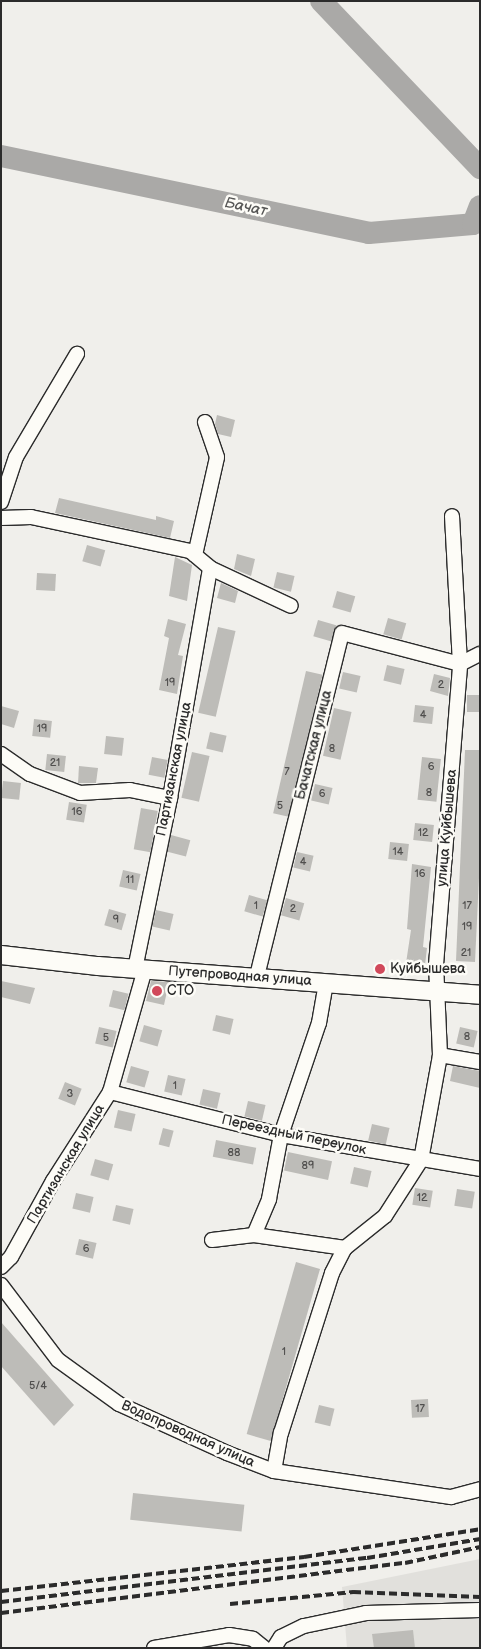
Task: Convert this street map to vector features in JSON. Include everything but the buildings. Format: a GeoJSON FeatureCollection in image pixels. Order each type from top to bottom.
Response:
{"type":"FeatureCollection","features":[{"type":"Feature","properties":{"kind":"main road","name":"Путепроводная улица"},"geometry":{"type":"LineString","coordinates":[[1,955],[140,969],[257,976],[480,995]]}},
{"type":"Feature","properties":{"kind":"street"},"geometry":{"type":"LineString","coordinates":[[1,502],[16,457],[77,354]]}},
{"type":"Feature","properties":{"kind":"street"},"geometry":{"type":"LineString","coordinates":[[194,555],[217,457],[205,422]]}},
{"type":"Feature","properties":{"kind":"street","name":"улица Куйбышева"},"geometry":{"type":"LineString","coordinates":[[421,1160],[440,1055],[436,965],[460,664],[452,516]]}},
{"type":"Feature","properties":{"kind":"street"},"geometry":{"type":"LineString","coordinates":[[1,518],[31,517],[190,551],[210,568],[291,606]]}},
{"type":"Feature","properties":{"kind":"street","name":"Партизанская улица"},"geometry":{"type":"LineString","coordinates":[[1,1267],[11,1257],[53,1181],[110,1092],[140,969],[210,568]]}},
{"type":"Feature","properties":{"kind":"street","name":"Бачатская улица"},"geometry":{"type":"LineString","coordinates":[[257,976],[342,633],[460,664]]}},
{"type":"Feature","properties":{"kind":"street"},"geometry":{"type":"LineString","coordinates":[[460,664],[480,654]]}},
{"type":"Feature","properties":{"kind":"street"},"geometry":{"type":"LineString","coordinates":[[1,754],[30,774],[80,793],[130,790],[170,798]]}},
{"type":"Feature","properties":{"kind":"street"},"geometry":{"type":"LineString","coordinates":[[254,1235],[269,1199],[281,1135],[318,1023],[326,983]]}},
{"type":"Feature","properties":{"kind":"street"},"geometry":{"type":"LineString","coordinates":[[440,1055],[480,1062]]}},
{"type":"Feature","properties":{"kind":"street","name":"Переездный переулок"},"geometry":{"type":"LineString","coordinates":[[110,1092],[281,1135],[480,1169]]}},
{"type":"Feature","properties":{"kind":"street"},"geometry":{"type":"LineString","coordinates":[[274,1471],[281,1432],[332,1273],[345,1248],[385,1216],[421,1160]]}},
{"type":"Feature","properties":{"kind":"street"},"geometry":{"type":"LineString","coordinates":[[212,1240],[254,1235],[345,1248]]}},
{"type":"Feature","properties":{"kind":"street","name":"Водопроводная улица"},"geometry":{"type":"LineString","coordinates":[[1,1285],[58,1360],[119,1404],[274,1471],[451,1497],[480,1489]]}},
{"type":"Feature","properties":{"kind":"street"},"geometry":{"type":"LineString","coordinates":[[274,1648],[280,1638],[304,1626],[366,1613],[480,1610]]}},
{"type":"Feature","properties":{"kind":"street"},"geometry":{"type":"LineString","coordinates":[[154,1648],[230,1635],[253,1640],[264,1648]]}},
{"type":"Feature","properties":{"kind":"shaded area"},"geometry":{"type":"Polygon","coordinates":[[[480,1559],[480,1648],[347,1648],[342,1587],[480,1559]]]}},
{"type":"Feature","properties":{"kind":"waterway","name":"Бачат"},"geometry":{"type":"LineString","coordinates":[[321,1],[480,168]]}},
{"type":"Feature","properties":{"kind":"waterway","name":"Бачат"},"geometry":{"type":"LineString","coordinates":[[1,156],[369,233],[473,224],[480,206]]}},
{"type":"Feature","properties":{"kind":"railway"},"geometry":{"type":"LineString","coordinates":[[1,1591],[304,1557],[480,1529]]}},
{"type":"Feature","properties":{"kind":"railway"},"geometry":{"type":"LineString","coordinates":[[1,1602],[367,1558],[480,1539]]}},
{"type":"Feature","properties":{"kind":"railway"},"geometry":{"type":"LineString","coordinates":[[1,1613],[405,1563],[480,1547]]}},
{"type":"Feature","properties":{"kind":"railway"},"geometry":{"type":"LineString","coordinates":[[230,1604],[353,1592],[480,1597]]}},
{"type":"Feature","properties":{"kind":"place","name":"Куйбышева"},"geometry":{"type":"Point","coordinates":[380,969]}},
{"type":"Feature","properties":{"kind":"place","name":"СТО"},"geometry":{"type":"Point","coordinates":[157,991]}}]}
